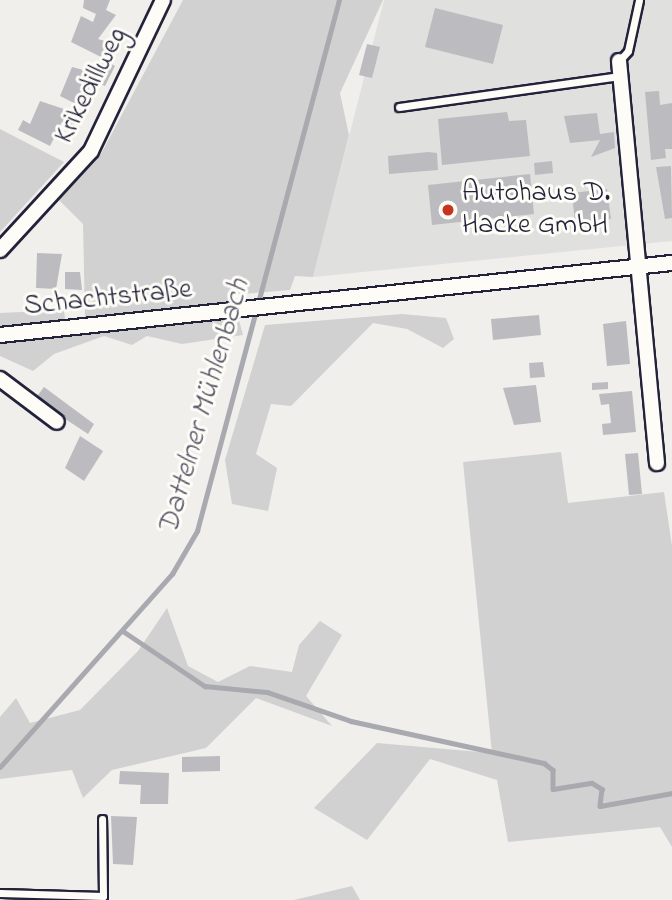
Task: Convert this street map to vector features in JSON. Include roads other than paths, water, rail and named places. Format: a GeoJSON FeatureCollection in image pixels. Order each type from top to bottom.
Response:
{"type":"FeatureCollection","features":[{"type":"Feature","properties":{"kind":"street","name":"Krikedillweg"},"geometry":{"type":"LineString","coordinates":[[0,250],[91,151],[163,0]]}},
{"type":"Feature","properties":{"kind":"street"},"geometry":{"type":"LineString","coordinates":[[619,61],[657,463]]}},
{"type":"Feature","properties":{"kind":"street","name":"Schachtstraße"},"geometry":{"type":"LineString","coordinates":[[0,335],[672,263]]}},
{"type":"Feature","properties":{"kind":"street"},"geometry":{"type":"LineString","coordinates":[[0,379],[57,422]]}},
{"type":"Feature","properties":{"kind":"lane"},"geometry":{"type":"LineString","coordinates":[[619,61],[628,51],[639,0]]}},
{"type":"Feature","properties":{"kind":"lane"},"geometry":{"type":"LineString","coordinates":[[398,107],[620,76]]}},
{"type":"Feature","properties":{"kind":"lane"},"geometry":{"type":"LineString","coordinates":[[0,893],[103,896],[102,819]]}},
{"type":"Feature","properties":{"kind":"waterway","name":"Dattelner Mühlenbach"},"geometry":{"type":"LineString","coordinates":[[0,767],[172,574],[197,531],[339,0]]}},
{"type":"Feature","properties":{"kind":"waterway"},"geometry":{"type":"LineString","coordinates":[[123,631],[205,686],[267,692],[351,721],[544,763],[553,770],[553,789],[592,783],[602,789],[600,806],[672,793]]}},
{"type":"Feature","properties":{"kind":"place","name":"Autohaus D. Hacke GmbH"},"geometry":{"type":"Point","coordinates":[448,210]}}]}
